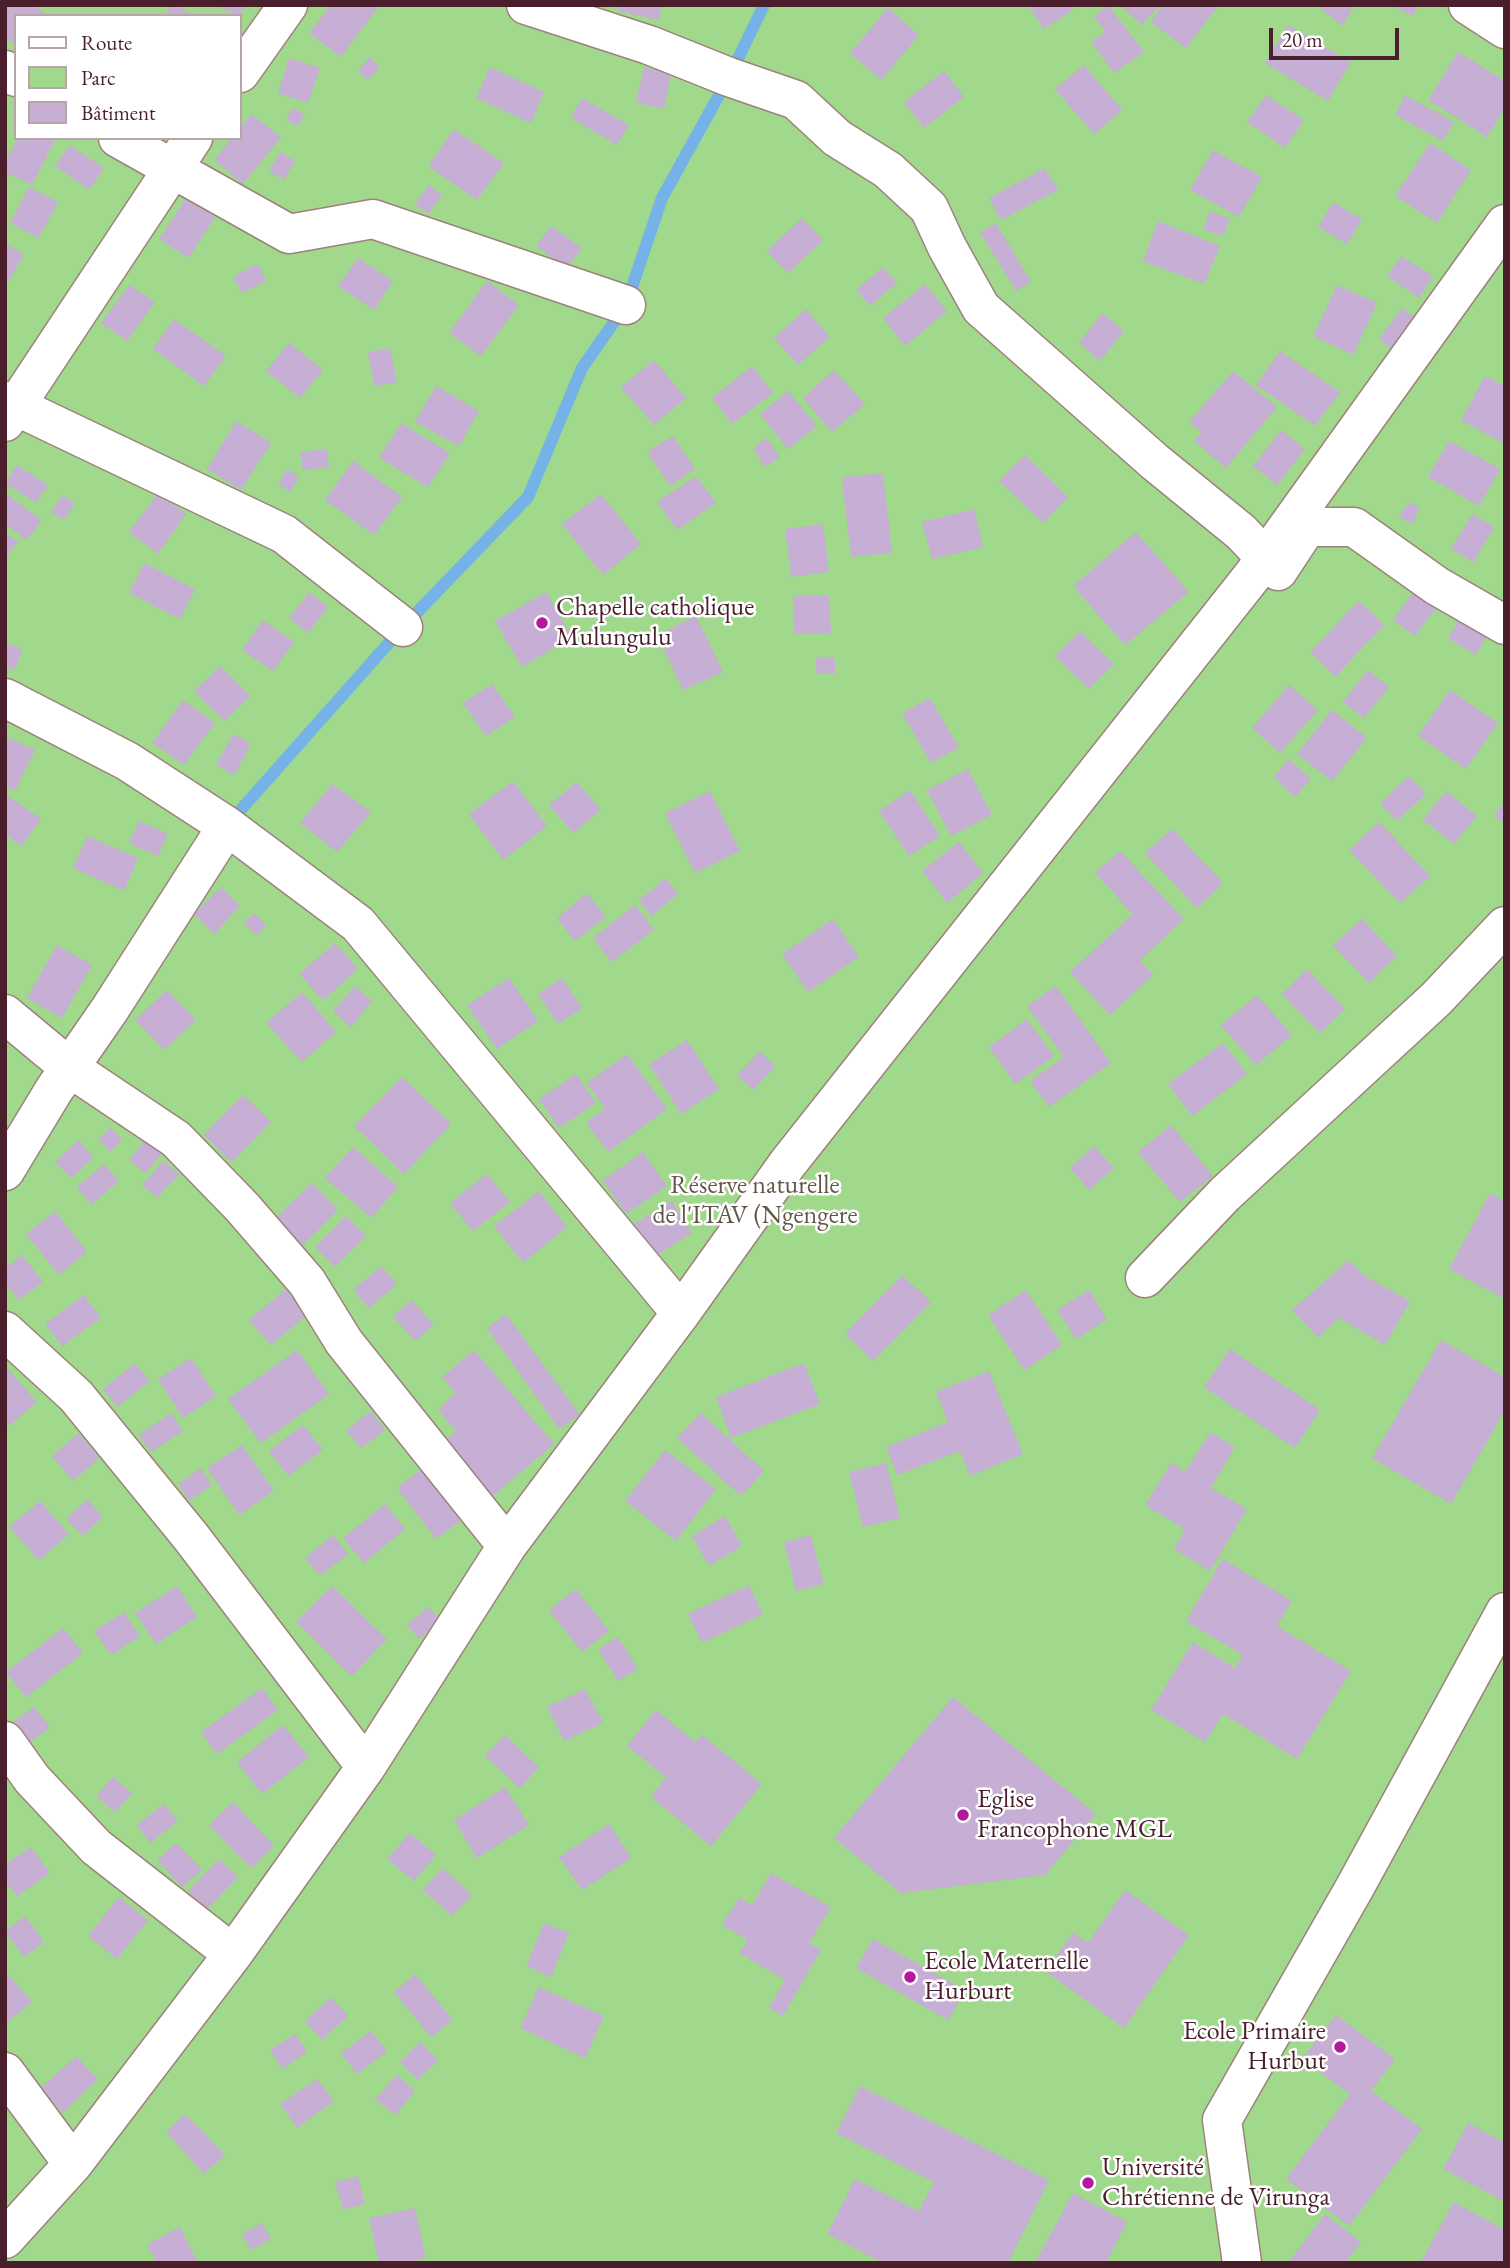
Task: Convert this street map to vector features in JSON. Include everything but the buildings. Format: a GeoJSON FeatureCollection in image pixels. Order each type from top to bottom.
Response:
{"type":"FeatureCollection","features":[{"type":"Feature","properties":{"kind":"street"},"geometry":{"type":"LineString","coordinates":[[242,70],[288,5]]}},
{"type":"Feature","properties":{"kind":"street"},"geometry":{"type":"LineString","coordinates":[[526,5],[649,45],[796,100],[837,138],[888,170],[929,208],[981,309],[1155,462],[1241,532],[1278,571],[1307,527],[1354,527],[1437,586],[1505,625]]}},
{"type":"Feature","properties":{"kind":"street"},"geometry":{"type":"LineString","coordinates":[[1468,5],[1505,29]]}},
{"type":"Feature","properties":{"kind":"street"},"geometry":{"type":"LineString","coordinates":[[127,140],[182,153],[289,234],[373,219],[626,305]]}},
{"type":"Feature","properties":{"kind":"street"},"geometry":{"type":"LineString","coordinates":[[182,153],[8,410],[284,534],[403,627]]}},
{"type":"Feature","properties":{"kind":"street"},"geometry":{"type":"LineString","coordinates":[[5,2239],[73,2164],[233,1954],[366,1767],[507,1546],[788,1163],[1114,753],[1185,657],[1265,557],[1505,224]]}},
{"type":"Feature","properties":{"kind":"street"},"geometry":{"type":"LineString","coordinates":[[5,698],[127,761],[227,825],[358,923],[681,1312]]}},
{"type":"Feature","properties":{"kind":"street"},"geometry":{"type":"LineString","coordinates":[[5,1171],[54,1090],[110,1009],[227,825]]}},
{"type":"Feature","properties":{"kind":"street"},"geometry":{"type":"LineString","coordinates":[[1145,1278],[1225,1194],[1436,999],[1505,926]]}},
{"type":"Feature","properties":{"kind":"street"},"geometry":{"type":"LineString","coordinates":[[5,1014],[70,1068],[176,1139],[242,1208],[307,1282],[344,1342],[507,1546]]}},
{"type":"Feature","properties":{"kind":"street"},"geometry":{"type":"LineString","coordinates":[[5,1331],[76,1396],[191,1537],[366,1767]]}},
{"type":"Feature","properties":{"kind":"street"},"geometry":{"type":"LineString","coordinates":[[1242,2263],[1222,2120],[1355,1887],[1505,1612]]}},
{"type":"Feature","properties":{"kind":"street"},"geometry":{"type":"LineString","coordinates":[[5,1741],[32,1779],[96,1847],[233,1954]]}},
{"type":"Feature","properties":{"kind":"street"},"geometry":{"type":"LineString","coordinates":[[5,2072],[73,2164]]}},
{"type":"Feature","properties":{"kind":"green space","name":"Réserve naturelle de l'ITAV (Ngengere"},"geometry":{"type":"Polygon","coordinates":[[[5,5],[1505,5],[1505,2263],[5,2263],[5,5]]]}},
{"type":"Feature","properties":{"kind":"waterway"},"geometry":{"type":"LineString","coordinates":[[229,823],[403,627],[528,497],[582,368],[626,305],[662,198],[729,77],[764,5]]}},
{"type":"Feature","properties":{"kind":"place","name":"Chapelle catholique Mulungulu"},"geometry":{"type":"Point","coordinates":[542,623]}},
{"type":"Feature","properties":{"kind":"place","name":"Eglise Francophone MGL"},"geometry":{"type":"Point","coordinates":[963,1815]}},
{"type":"Feature","properties":{"kind":"place","name":"Ecole Maternelle Hurburt"},"geometry":{"type":"Point","coordinates":[910,1977]}},
{"type":"Feature","properties":{"kind":"place","name":"Ecole Primaire Hurbut"},"geometry":{"type":"Point","coordinates":[1340,2047]}},
{"type":"Feature","properties":{"kind":"place","name":"Université Chrétienne de Virunga"},"geometry":{"type":"Point","coordinates":[1088,2183]}}]}
